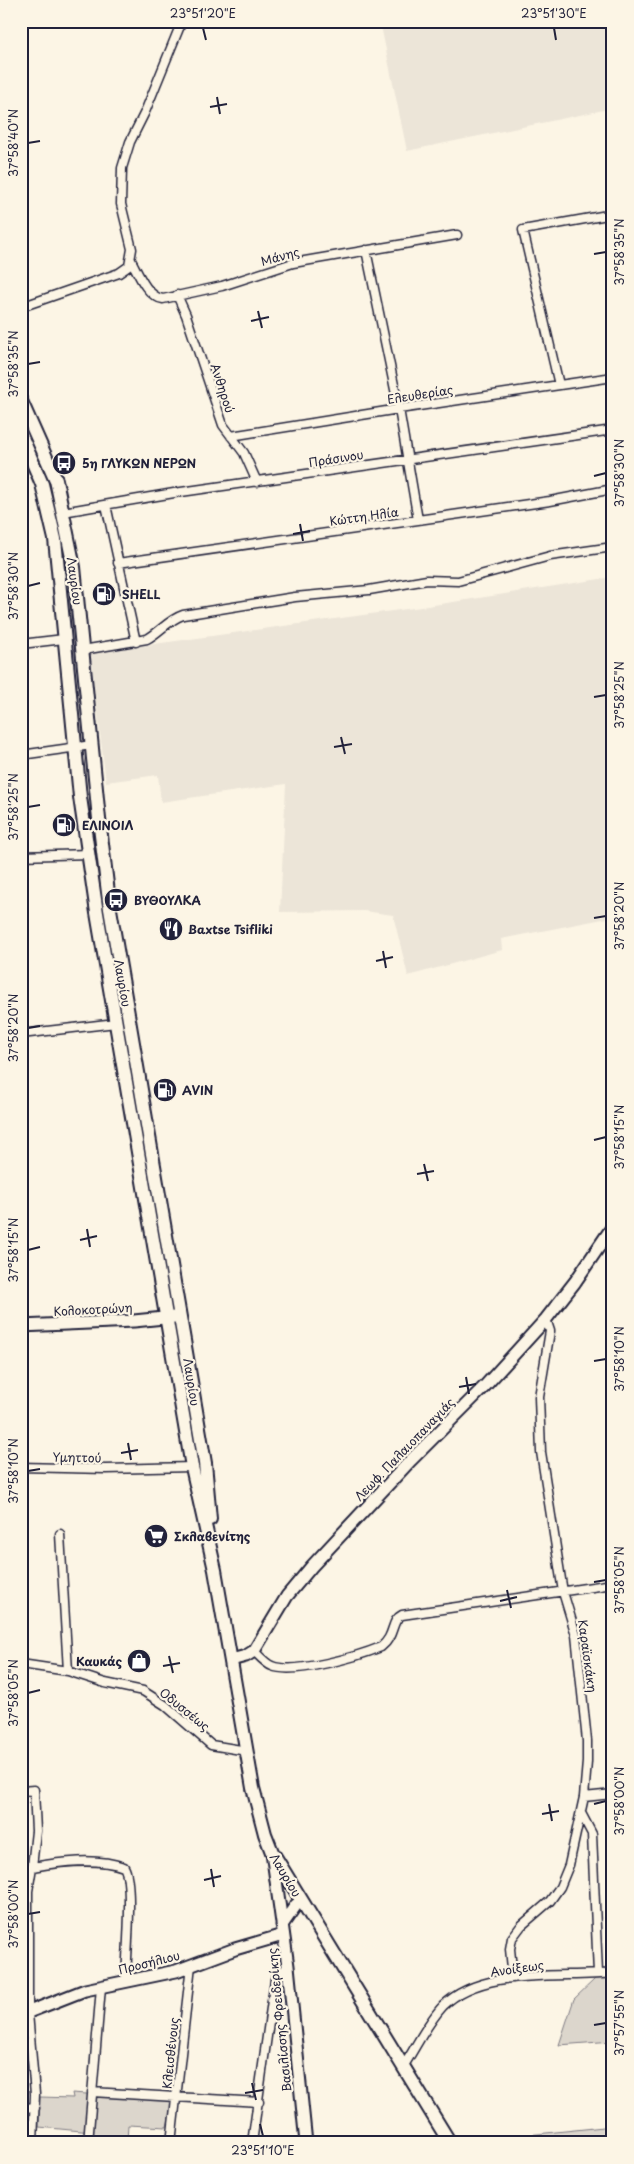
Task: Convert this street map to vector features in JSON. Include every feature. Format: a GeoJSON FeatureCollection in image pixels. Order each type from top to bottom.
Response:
{"type":"FeatureCollection","features":[{"type":"Feature","properties":{"kind":"main road","name":"Λαυρίου"},"geometry":{"type":"LineString","coordinates":[[21,401],[56,480],[74,567],[99,819],[110,909],[206,1464],[215,1570]]}},
{"type":"Feature","properties":{"kind":"main road","name":"Λαυρίου"},"geometry":{"type":"LineString","coordinates":[[23,442],[42,484],[55,539],[75,747],[97,913],[192,1467],[215,1570],[256,1804],[272,1852],[450,2143]]}},
{"type":"Feature","properties":{"kind":"street","name":"Μάνης"},"geometry":{"type":"LineString","coordinates":[[182,21],[146,112],[130,142],[122,168],[122,204],[132,246],[131,260],[153,295],[163,299],[222,286],[280,266],[457,235]]}},
{"type":"Feature","properties":{"kind":"street"},"geometry":{"type":"LineString","coordinates":[[558,385],[523,230],[613,214]]}},
{"type":"Feature","properties":{"kind":"street"},"geometry":{"type":"LineString","coordinates":[[366,250],[399,408],[406,459],[418,520]]}},
{"type":"Feature","properties":{"kind":"street"},"geometry":{"type":"LineString","coordinates":[[21,307],[124,271],[131,260]]}},
{"type":"Feature","properties":{"kind":"street","name":"Ανθηρού"},"geometry":{"type":"LineString","coordinates":[[177,295],[186,315],[221,420],[244,453],[257,482]]}},
{"type":"Feature","properties":{"kind":"street","name":"Ελευθερίας"},"geometry":{"type":"LineString","coordinates":[[231,436],[399,408],[613,377]]}},
{"type":"Feature","properties":{"kind":"street","name":"Πράσινου"},"geometry":{"type":"LineString","coordinates":[[64,512],[174,493],[613,430]]}},
{"type":"Feature","properties":{"kind":"street","name":"Κώττη Ηλία"},"geometry":{"type":"LineString","coordinates":[[118,563],[418,520],[613,489]]}},
{"type":"Feature","properties":{"kind":"street"},"geometry":{"type":"LineString","coordinates":[[106,505],[136,642]]}},
{"type":"Feature","properties":{"kind":"street"},"geometry":{"type":"LineString","coordinates":[[83,650],[136,642],[156,634],[173,618],[183,615],[295,597],[378,589],[427,580],[458,580],[550,556],[613,547]]}},
{"type":"Feature","properties":{"kind":"street"},"geometry":{"type":"LineString","coordinates":[[21,644],[64,639]]}},
{"type":"Feature","properties":{"kind":"street"},"geometry":{"type":"LineString","coordinates":[[21,755],[92,745]]}},
{"type":"Feature","properties":{"kind":"street"},"geometry":{"type":"LineString","coordinates":[[21,856],[89,854]]}},
{"type":"Feature","properties":{"kind":"street"},"geometry":{"type":"LineString","coordinates":[[21,1034],[116,1023]]}},
{"type":"Feature","properties":{"kind":"street","name":"Λεωφ. Παλαιοπαναγιάς"},"geometry":{"type":"LineString","coordinates":[[254,1651],[287,1596],[312,1566],[411,1460],[498,1372],[546,1319],[575,1282],[613,1226]]}},
{"type":"Feature","properties":{"kind":"street","name":"Κολοκοτρώνη"},"geometry":{"type":"LineString","coordinates":[[21,1326],[134,1321],[181,1316]]}},
{"type":"Feature","properties":{"kind":"street","name":"Καραϊσκάκη"},"geometry":{"type":"LineString","coordinates":[[513,1978],[510,1949],[512,1938],[520,1926],[550,1901],[560,1886],[572,1855],[584,1797],[587,1741],[578,1649],[573,1622],[563,1592],[545,1478],[540,1430],[540,1386],[550,1331],[546,1319]]}},
{"type":"Feature","properties":{"kind":"street","name":"Υμηττού"},"geometry":{"type":"LineString","coordinates":[[21,1467],[192,1467]]}},
{"type":"Feature","properties":{"kind":"street"},"geometry":{"type":"LineString","coordinates":[[60,1534],[68,1671]]}},
{"type":"Feature","properties":{"kind":"street"},"geometry":{"type":"LineString","coordinates":[[231,1660],[246,1656],[254,1651],[271,1666],[291,1667],[332,1663],[382,1646],[388,1642],[393,1632],[394,1623],[402,1615],[613,1584]]}},
{"type":"Feature","properties":{"kind":"street","name":"Οδυσσέως"},"geometry":{"type":"LineString","coordinates":[[21,1664],[68,1671],[104,1683],[143,1691],[165,1705],[211,1745],[247,1751]]}},
{"type":"Feature","properties":{"kind":"street"},"geometry":{"type":"LineString","coordinates":[[21,1791],[34,1790],[36,1831],[28,1891],[25,2014],[35,2108],[33,2143]]}},
{"type":"Feature","properties":{"kind":"street"},"geometry":{"type":"LineString","coordinates":[[584,1797],[613,1794]]}},
{"type":"Feature","properties":{"kind":"street"},"geometry":{"type":"LineString","coordinates":[[581,1814],[592,1834],[598,1974]]}},
{"type":"Feature","properties":{"kind":"street","name":"Βασιλίσσης Φρειδερίκης"},"geometry":{"type":"LineString","coordinates":[[272,1852],[288,1966],[306,2143]]}},
{"type":"Feature","properties":{"kind":"street"},"geometry":{"type":"LineString","coordinates":[[21,1869],[78,1862],[116,1864],[124,1867],[128,1881],[126,1982]]}},
{"type":"Feature","properties":{"kind":"street"},"geometry":{"type":"LineString","coordinates":[[283,1930],[296,1904],[302,1902]]}},
{"type":"Feature","properties":{"kind":"street","name":"Προσήλιου"},"geometry":{"type":"LineString","coordinates":[[25,2014],[69,1996],[176,1971],[283,1930]]}},
{"type":"Feature","properties":{"kind":"street","name":"Κλεισθένους"},"geometry":{"type":"LineString","coordinates":[[171,2143],[191,1965]]}},
{"type":"Feature","properties":{"kind":"street"},"geometry":{"type":"LineString","coordinates":[[252,2143],[276,1979],[288,1966]]}},
{"type":"Feature","properties":{"kind":"street","name":"Ανοίξεως"},"geometry":{"type":"LineString","coordinates":[[403,2067],[433,2019],[449,2001],[483,1985],[513,1978],[613,1973]]}},
{"type":"Feature","properties":{"kind":"street"},"geometry":{"type":"LineString","coordinates":[[88,2143],[101,1987]]}},
{"type":"Feature","properties":{"kind":"street"},"geometry":{"type":"LineString","coordinates":[[92,2092],[259,2102]]}},
{"type":"Feature","properties":{"kind":"street"},"geometry":{"type":"LineString","coordinates":[[21,2107],[35,2108]]}},
{"type":"Feature","properties":{"kind":"shaded area"},"geometry":{"type":"Polygon","coordinates":[[[380,21],[613,21],[613,108],[407,151],[380,21]]]}},
{"type":"Feature","properties":{"kind":"shaded area"},"geometry":{"type":"Polygon","coordinates":[[[613,577],[613,917],[501,939],[502,950],[408,976],[393,915],[364,911],[280,912],[286,784],[161,802],[158,775],[106,782],[90,653],[421,607],[613,577]]]}},
{"type":"Feature","properties":{"kind":"shaded area"},"geometry":{"type":"Polygon","coordinates":[[[178,1342],[200,1459],[197,1459],[178,1342]]]}},
{"type":"Feature","properties":{"kind":"shaded area"},"geometry":{"type":"Polygon","coordinates":[[[613,1977],[613,2041],[559,2045],[574,1999],[595,1979],[613,1977]]]}},
{"type":"Feature","properties":{"kind":"shaded area"},"geometry":{"type":"Polygon","coordinates":[[[24,2020],[27,2054],[21,2055],[21,2021],[24,2020]]]}},
{"type":"Feature","properties":{"kind":"shaded area"},"geometry":{"type":"Polygon","coordinates":[[[72,2093],[172,2100],[167,2127],[128,2125],[127,2141],[92,2139],[92,2132],[39,2127],[40,2097],[73,2098],[72,2093]]]}},
{"type":"Feature","properties":{"kind":"shaded area"},"geometry":{"type":"Polygon","coordinates":[[[613,2126],[613,2143],[460,2143],[460,2142],[613,2126]]]}},
{"type":"Feature","properties":{"kind":"place","name":"5η ΓΛΥΚΏΝ ΝΕΡΏΝ"},"geometry":{"type":"Point","coordinates":[64,463]}},
{"type":"Feature","properties":{"kind":"place","name":"SHELL"},"geometry":{"type":"Point","coordinates":[104,594]}},
{"type":"Feature","properties":{"kind":"place","name":"ΕΛΙΝΟΙΛ"},"geometry":{"type":"Point","coordinates":[64,825]}},
{"type":"Feature","properties":{"kind":"place","name":"ΒΥΘΟΥΛΚΑ"},"geometry":{"type":"Point","coordinates":[116,900]}},
{"type":"Feature","properties":{"kind":"place","name":"Baxtse Tsifliki"},"geometry":{"type":"Point","coordinates":[171,929]}},
{"type":"Feature","properties":{"kind":"place","name":"AVIN"},"geometry":{"type":"Point","coordinates":[165,1090]}},
{"type":"Feature","properties":{"kind":"place","name":"Σκλαβενίτης"},"geometry":{"type":"Point","coordinates":[156,1536]}},
{"type":"Feature","properties":{"kind":"place","name":"Καυκάς"},"geometry":{"type":"Point","coordinates":[139,1661]}}]}
